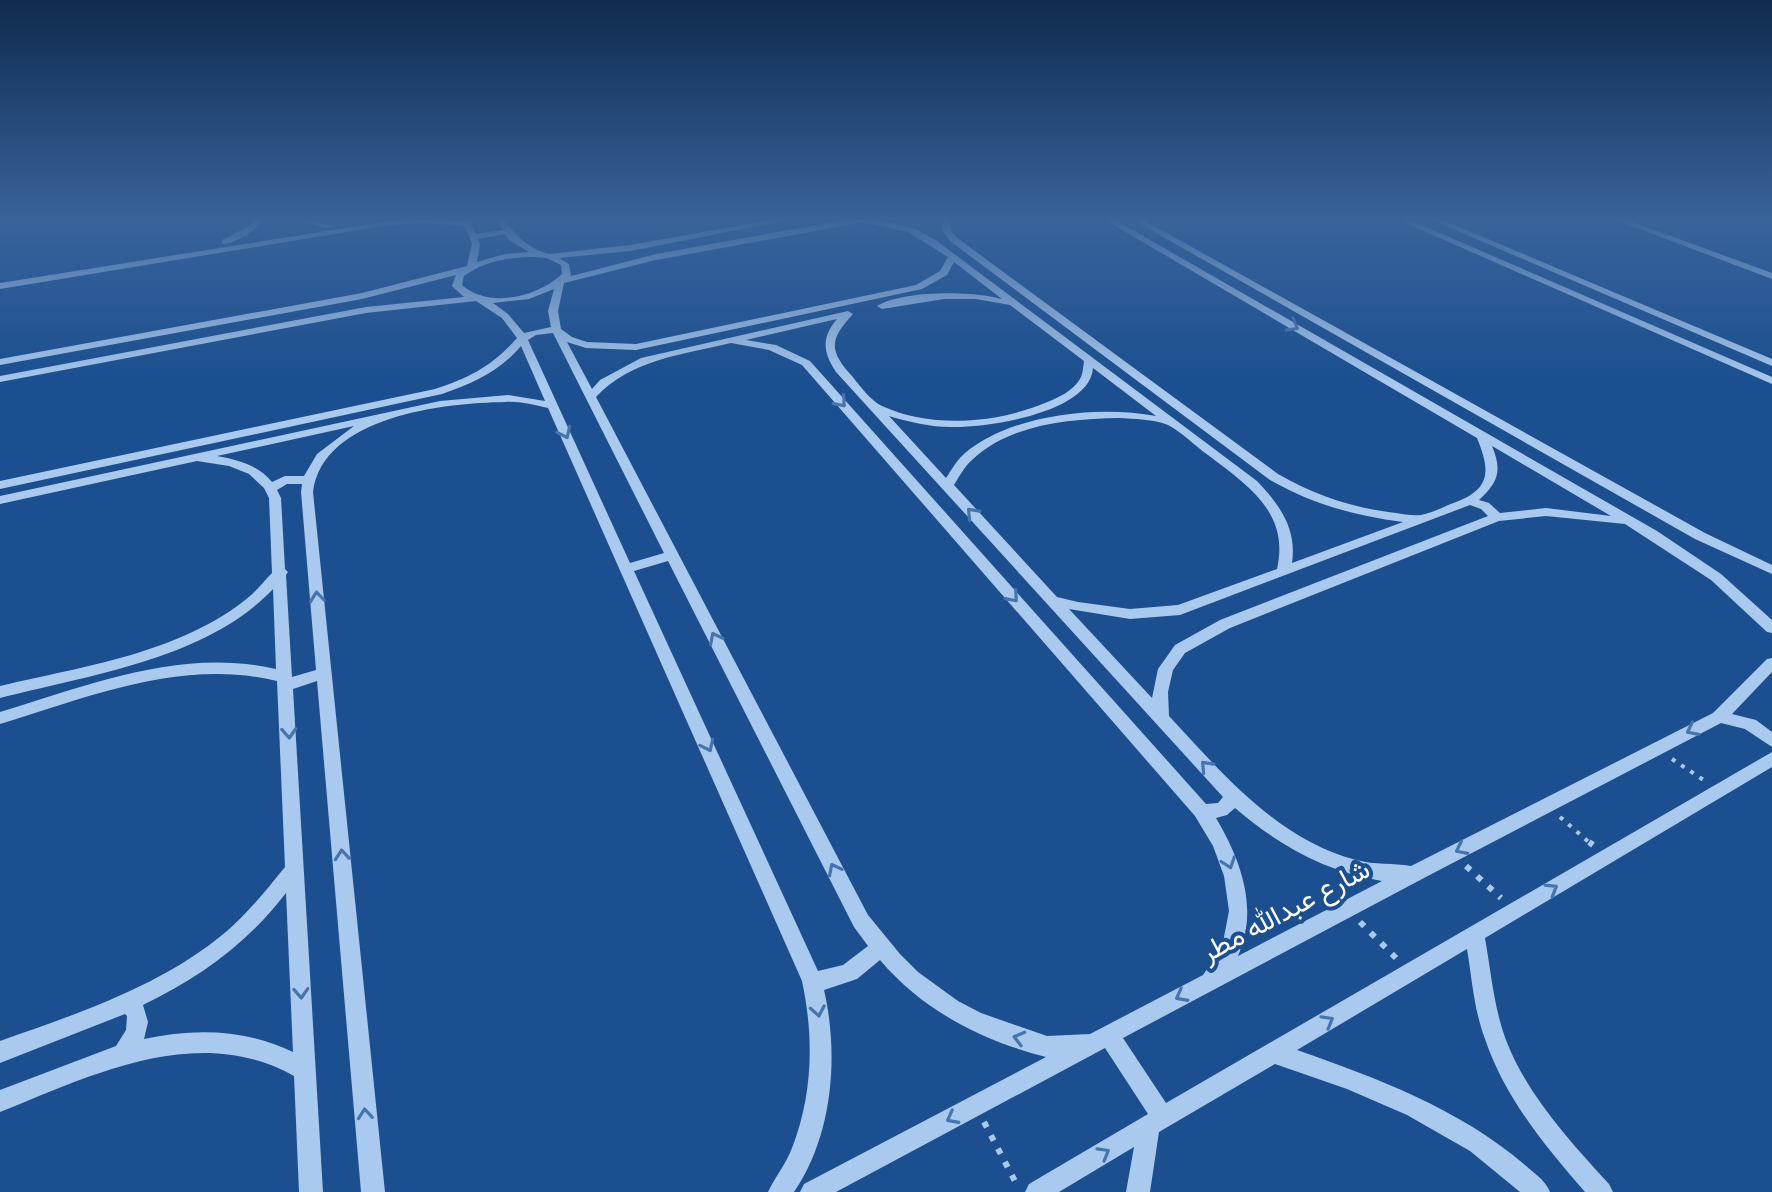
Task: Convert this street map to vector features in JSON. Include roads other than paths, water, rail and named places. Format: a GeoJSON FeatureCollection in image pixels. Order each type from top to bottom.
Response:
{"type":"FeatureCollection","features":[{"type":"Feature","properties":{"kind":"street"},"geometry":{"type":"LineString","coordinates":[[0,276],[51,273]]}},
{"type":"Feature","properties":{"kind":"street"},"geometry":{"type":"LineString","coordinates":[[0,286],[58,273]]}},
{"type":"Feature","properties":{"kind":"street"},"geometry":{"type":"LineString","coordinates":[[0,362],[362,296],[451,273]]}},
{"type":"Feature","properties":{"kind":"street"},"geometry":{"type":"LineString","coordinates":[[465,273],[457,281],[460,291],[505,316],[521,336],[812,981],[821,1026],[820,1075],[810,1127],[789,1181],[780,1192]]}},
{"type":"Feature","properties":{"kind":"street"},"geometry":{"type":"LineString","coordinates":[[566,273],[553,311],[556,330],[861,921],[879,947],[912,981],[953,1010],[1000,1033],[1051,1047],[1102,1038],[1156,1122],[1138,1192]]}},
{"type":"Feature","properties":{"kind":"street"},"geometry":{"type":"LineString","coordinates":[[0,379],[366,310],[524,297],[561,282],[597,273]]}},
{"type":"Feature","properties":{"kind":"street"},"geometry":{"type":"LineString","coordinates":[[591,396],[623,370],[668,353],[848,314],[886,301],[944,273]]}},
{"type":"Feature","properties":{"kind":"street"},"geometry":{"type":"LineString","coordinates":[[973,273],[1253,484],[1281,517],[1287,535],[1288,554],[1283,572]]}},
{"type":"Feature","properties":{"kind":"street"},"geometry":{"type":"LineString","coordinates":[[998,273],[1274,477],[1325,503],[1356,512],[1422,519]]}},
{"type":"Feature","properties":{"kind":"street"},"geometry":{"type":"LineString","coordinates":[[1201,273],[1675,549],[1750,605],[1772,628]]}},
{"type":"Feature","properties":{"kind":"street"},"geometry":{"type":"LineString","coordinates":[[1231,273],[1700,536],[1772,570]]}},
{"type":"Feature","properties":{"kind":"street"},"geometry":{"type":"LineString","coordinates":[[1524,273],[1772,381]]}},
{"type":"Feature","properties":{"kind":"street"},"geometry":{"type":"LineString","coordinates":[[1560,273],[1772,363]]}},
{"type":"Feature","properties":{"kind":"street"},"geometry":{"type":"LineString","coordinates":[[0,500],[376,418],[439,398],[493,368],[506,357],[521,336],[556,330],[568,339],[610,348],[661,343],[886,301],[956,295],[984,297],[1018,306]]}},
{"type":"Feature","properties":{"kind":"street"},"geometry":{"type":"LineString","coordinates":[[362,296],[369,302],[366,310]]}},
{"type":"Feature","properties":{"kind":"street"},"geometry":{"type":"LineString","coordinates":[[848,314],[829,334],[827,346],[831,358],[1232,795],[1286,837],[1318,854],[1389,875],[1417,872]]}},
{"type":"Feature","properties":{"kind":"street"},"geometry":{"type":"LineString","coordinates":[[729,340],[772,347],[806,363],[1201,811],[1218,836],[1230,863],[1237,892],[1238,921],[1231,950],[1210,981]]}},
{"type":"Feature","properties":{"kind":"street"},"geometry":{"type":"LineString","coordinates":[[661,343],[660,348],[668,353]]}},
{"type":"Feature","properties":{"kind":"street"},"geometry":{"type":"LineString","coordinates":[[806,363],[816,358],[831,358]]}},
{"type":"Feature","properties":{"kind":"street"},"geometry":{"type":"LineString","coordinates":[[875,407],[927,423],[985,422],[1062,401],[1078,393],[1088,382],[1092,371],[1089,360]]}},
{"type":"Feature","properties":{"kind":"street"},"geometry":{"type":"LineString","coordinates":[[1377,374],[1400,367]]}},
{"type":"Feature","properties":{"kind":"street"},"geometry":{"type":"LineString","coordinates":[[0,485],[439,398],[508,398],[552,405]]}},
{"type":"Feature","properties":{"kind":"street"},"geometry":{"type":"LineString","coordinates":[[1062,401],[1077,408],[1079,415]]}},
{"type":"Feature","properties":{"kind":"street"},"geometry":{"type":"LineString","coordinates":[[947,486],[968,456],[1001,436],[1079,415],[1126,414],[1173,423]]}},
{"type":"Feature","properties":{"kind":"street"},"geometry":{"type":"LineString","coordinates":[[373,1192],[307,480],[324,454],[376,418]]}},
{"type":"Feature","properties":{"kind":"street"},"geometry":{"type":"LineString","coordinates":[[985,422],[990,432],[1001,436]]}},
{"type":"Feature","properties":{"kind":"street"},"geometry":{"type":"LineString","coordinates":[[1053,600],[1078,607],[1130,614],[1156,613],[1203,604],[1470,501],[1491,477],[1493,464],[1482,435]]}},
{"type":"Feature","properties":{"kind":"street"},"geometry":{"type":"LineString","coordinates":[[197,457],[238,464],[263,478],[271,488],[281,572],[311,1192]]}},
{"type":"Feature","properties":{"kind":"street"},"geometry":{"type":"LineString","coordinates":[[1253,484],[1270,483],[1274,477]]}},
{"type":"Feature","properties":{"kind":"street"},"geometry":{"type":"LineString","coordinates":[[271,488],[293,478],[307,480]]}},
{"type":"Feature","properties":{"kind":"street"},"geometry":{"type":"LineString","coordinates":[[1470,501],[1485,506],[1497,517]]}},
{"type":"Feature","properties":{"kind":"street"},"geometry":{"type":"LineString","coordinates":[[1161,718],[1160,692],[1166,669],[1180,649],[1225,624],[1497,517],[1546,512],[1605,518],[1636,525]]}},
{"type":"Feature","properties":{"kind":"street"},"geometry":{"type":"LineString","coordinates":[[1675,549],[1700,551],[1706,545],[1700,536]]}},
{"type":"Feature","properties":{"kind":"street"},"geometry":{"type":"LineString","coordinates":[[626,569],[672,555]]}},
{"type":"Feature","properties":{"kind":"street"},"geometry":{"type":"LineString","coordinates":[[0,692],[162,648],[223,623],[248,607],[281,572]]}},
{"type":"Feature","properties":{"kind":"street"},"geometry":{"type":"LineString","coordinates":[[1203,604],[1210,615],[1225,624]]}},
{"type":"Feature","properties":{"kind":"street"},"geometry":{"type":"LineString","coordinates":[[160,673],[173,658],[168,650],[162,648]]}},
{"type":"Feature","properties":{"kind":"street","name":"شارع عبدالله مطر"},"geometry":{"type":"LineString","coordinates":[[812,1192],[1347,908],[1719,717],[1772,663]]}},
{"type":"Feature","properties":{"kind":"street"},"geometry":{"type":"LineString","coordinates":[[0,718],[160,673],[217,665],[242,666],[286,681],[325,673]]}},
{"type":"Feature","properties":{"kind":"street"},"geometry":{"type":"LineString","coordinates":[[1719,717],[1750,724],[1772,741]]}},
{"type":"Feature","properties":{"kind":"street"},"geometry":{"type":"LineString","coordinates":[[1037,1192],[1772,759]]}},
{"type":"Feature","properties":{"kind":"street"},"geometry":{"type":"LineString","coordinates":[[1201,811],[1219,811],[1226,807],[1232,795]]}},
{"type":"Feature","properties":{"kind":"street"},"geometry":{"type":"LineString","coordinates":[[0,1052],[129,1003],[171,982],[211,957],[264,908],[295,868]]}},
{"type":"Feature","properties":{"kind":"street"},"geometry":{"type":"LineString","coordinates":[[1475,935],[1486,1005],[1496,1041],[1514,1079],[1539,1119],[1601,1192]]}},
{"type":"Feature","properties":{"kind":"street"},"geometry":{"type":"LineString","coordinates":[[812,981],[832,980],[851,973],[867,962],[879,947]]}},
{"type":"Feature","properties":{"kind":"street"},"geometry":{"type":"LineString","coordinates":[[124,1053],[137,1029],[139,1018],[129,1003]]}},
{"type":"Feature","properties":{"kind":"street"},"geometry":{"type":"LineString","coordinates":[[0,1101],[124,1053],[176,1043],[225,1042],[268,1051],[305,1070]]}},
{"type":"Feature","properties":{"kind":"street"},"geometry":{"type":"LineString","coordinates":[[1275,1053],[1379,1089],[1430,1113],[1480,1145],[1538,1192]]}}]}
